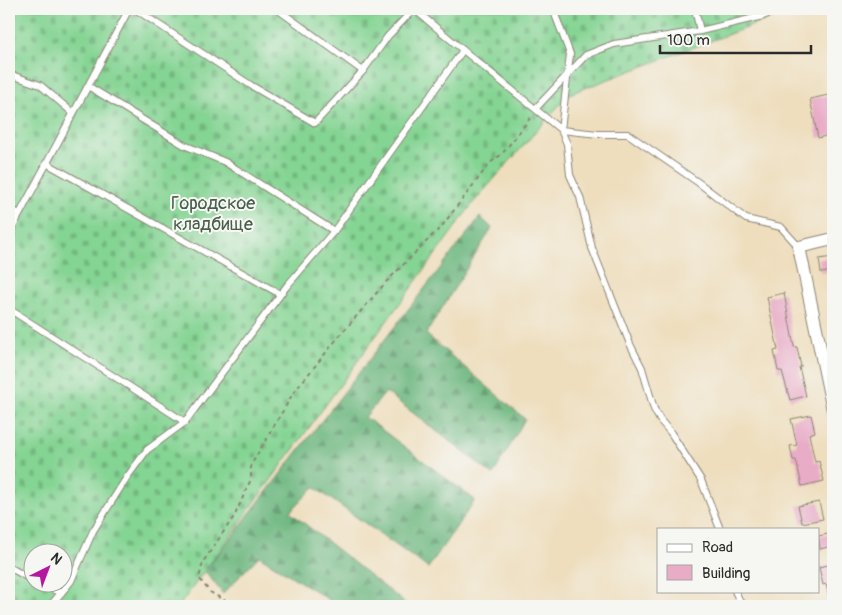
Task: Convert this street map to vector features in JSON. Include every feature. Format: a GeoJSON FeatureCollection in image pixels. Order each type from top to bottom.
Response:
{"type":"FeatureCollection","features":[{"type":"Feature","properties":{"kind":"street"},"geometry":{"type":"LineString","coordinates":[[833,240],[799,247],[833,410]]}},
{"type":"Feature","properties":{"kind":"lane"},"geometry":{"type":"LineString","coordinates":[[9,234],[129,9]]}},
{"type":"Feature","properties":{"kind":"lane"},"geometry":{"type":"LineString","coordinates":[[134,9],[252,86],[316,123],[363,71],[388,36],[414,9],[561,130],[567,144],[570,175],[580,197],[592,248],[605,284],[642,368],[654,409],[701,480],[720,528]]}},
{"type":"Feature","properties":{"kind":"lane"},"geometry":{"type":"LineString","coordinates":[[277,9],[363,71]]}},
{"type":"Feature","properties":{"kind":"lane"},"geometry":{"type":"LineString","coordinates":[[553,9],[570,54],[561,130]]}},
{"type":"Feature","properties":{"kind":"lane"},"geometry":{"type":"LineString","coordinates":[[695,9],[700,32]]}},
{"type":"Feature","properties":{"kind":"lane"},"geometry":{"type":"LineString","coordinates":[[536,108],[586,55],[614,44],[700,32],[763,16],[781,9]]}},
{"type":"Feature","properties":{"kind":"lane"},"geometry":{"type":"LineString","coordinates":[[50,606],[71,581],[93,531],[127,477],[147,450],[185,422],[280,294],[334,230],[463,50]]}},
{"type":"Feature","properties":{"kind":"lane"},"geometry":{"type":"LineString","coordinates":[[9,74],[40,85],[73,113]]}},
{"type":"Feature","properties":{"kind":"lane"},"geometry":{"type":"LineString","coordinates":[[88,86],[184,145],[225,162],[334,230]]}},
{"type":"Feature","properties":{"kind":"lane"},"geometry":{"type":"LineString","coordinates":[[561,130],[598,134],[628,134],[699,183],[746,219],[781,227],[799,247]]}},
{"type":"Feature","properties":{"kind":"lane"},"geometry":{"type":"LineString","coordinates":[[46,163],[280,294]]}},
{"type":"Feature","properties":{"kind":"lane"},"geometry":{"type":"LineString","coordinates":[[9,208],[19,214]]}},
{"type":"Feature","properties":{"kind":"lane"},"geometry":{"type":"LineString","coordinates":[[9,309],[185,422]]}},
{"type":"Feature","properties":{"kind":"lane"},"geometry":{"type":"LineString","coordinates":[[9,567],[22,574]]}},
{"type":"Feature","properties":{"kind":"lane"},"geometry":{"type":"LineString","coordinates":[[735,592],[742,606]]}},
{"type":"Feature","properties":{"kind":"path"},"geometry":{"type":"LineString","coordinates":[[234,606],[210,592],[199,578],[203,562],[235,515],[250,479],[252,465],[294,392],[387,281],[442,226],[490,163],[502,154],[518,136],[536,108]]}},
{"type":"Feature","properties":{"kind":"green space","name":"Городское кладбище"},"geometry":{"type":"Polygon","coordinates":[[[9,9],[796,9],[569,94],[473,203],[179,606],[9,606],[9,9]]]}},
{"type":"Feature","properties":{"kind":"green space"},"geometry":{"type":"Polygon","coordinates":[[[480,217],[492,228],[426,334],[525,419],[493,475],[386,392],[365,417],[475,500],[428,568],[314,487],[290,512],[406,604],[404,606],[339,606],[259,556],[223,594],[205,571],[480,217]]]}},
{"type":"Feature","properties":{"kind":"building"},"geometry":{"type":"Polygon","coordinates":[[[833,94],[833,134],[818,138],[810,99],[833,94]]]}},
{"type":"Feature","properties":{"kind":"building"},"geometry":{"type":"Polygon","coordinates":[[[833,257],[833,271],[821,273],[819,259],[833,257]]]}},
{"type":"Feature","properties":{"kind":"building"},"geometry":{"type":"Polygon","coordinates":[[[784,293],[794,347],[797,347],[801,367],[799,367],[806,396],[790,400],[782,371],[778,371],[774,351],[778,350],[767,297],[784,293]]]}},
{"type":"Feature","properties":{"kind":"building"},"geometry":{"type":"Polygon","coordinates":[[[811,415],[815,432],[809,434],[815,462],[819,461],[824,481],[802,486],[796,460],[793,460],[790,446],[797,445],[791,419],[811,415]]]}},
{"type":"Feature","properties":{"kind":"building"},"geometry":{"type":"Polygon","coordinates":[[[819,502],[823,519],[802,523],[798,506],[819,502]]]}},
{"type":"Feature","properties":{"kind":"building"},"geometry":{"type":"Polygon","coordinates":[[[833,533],[833,546],[820,549],[820,536],[833,533]]]}},
{"type":"Feature","properties":{"kind":"building"},"geometry":{"type":"Polygon","coordinates":[[[833,564],[833,601],[830,601],[826,584],[823,585],[820,567],[833,564]]]}}]}
